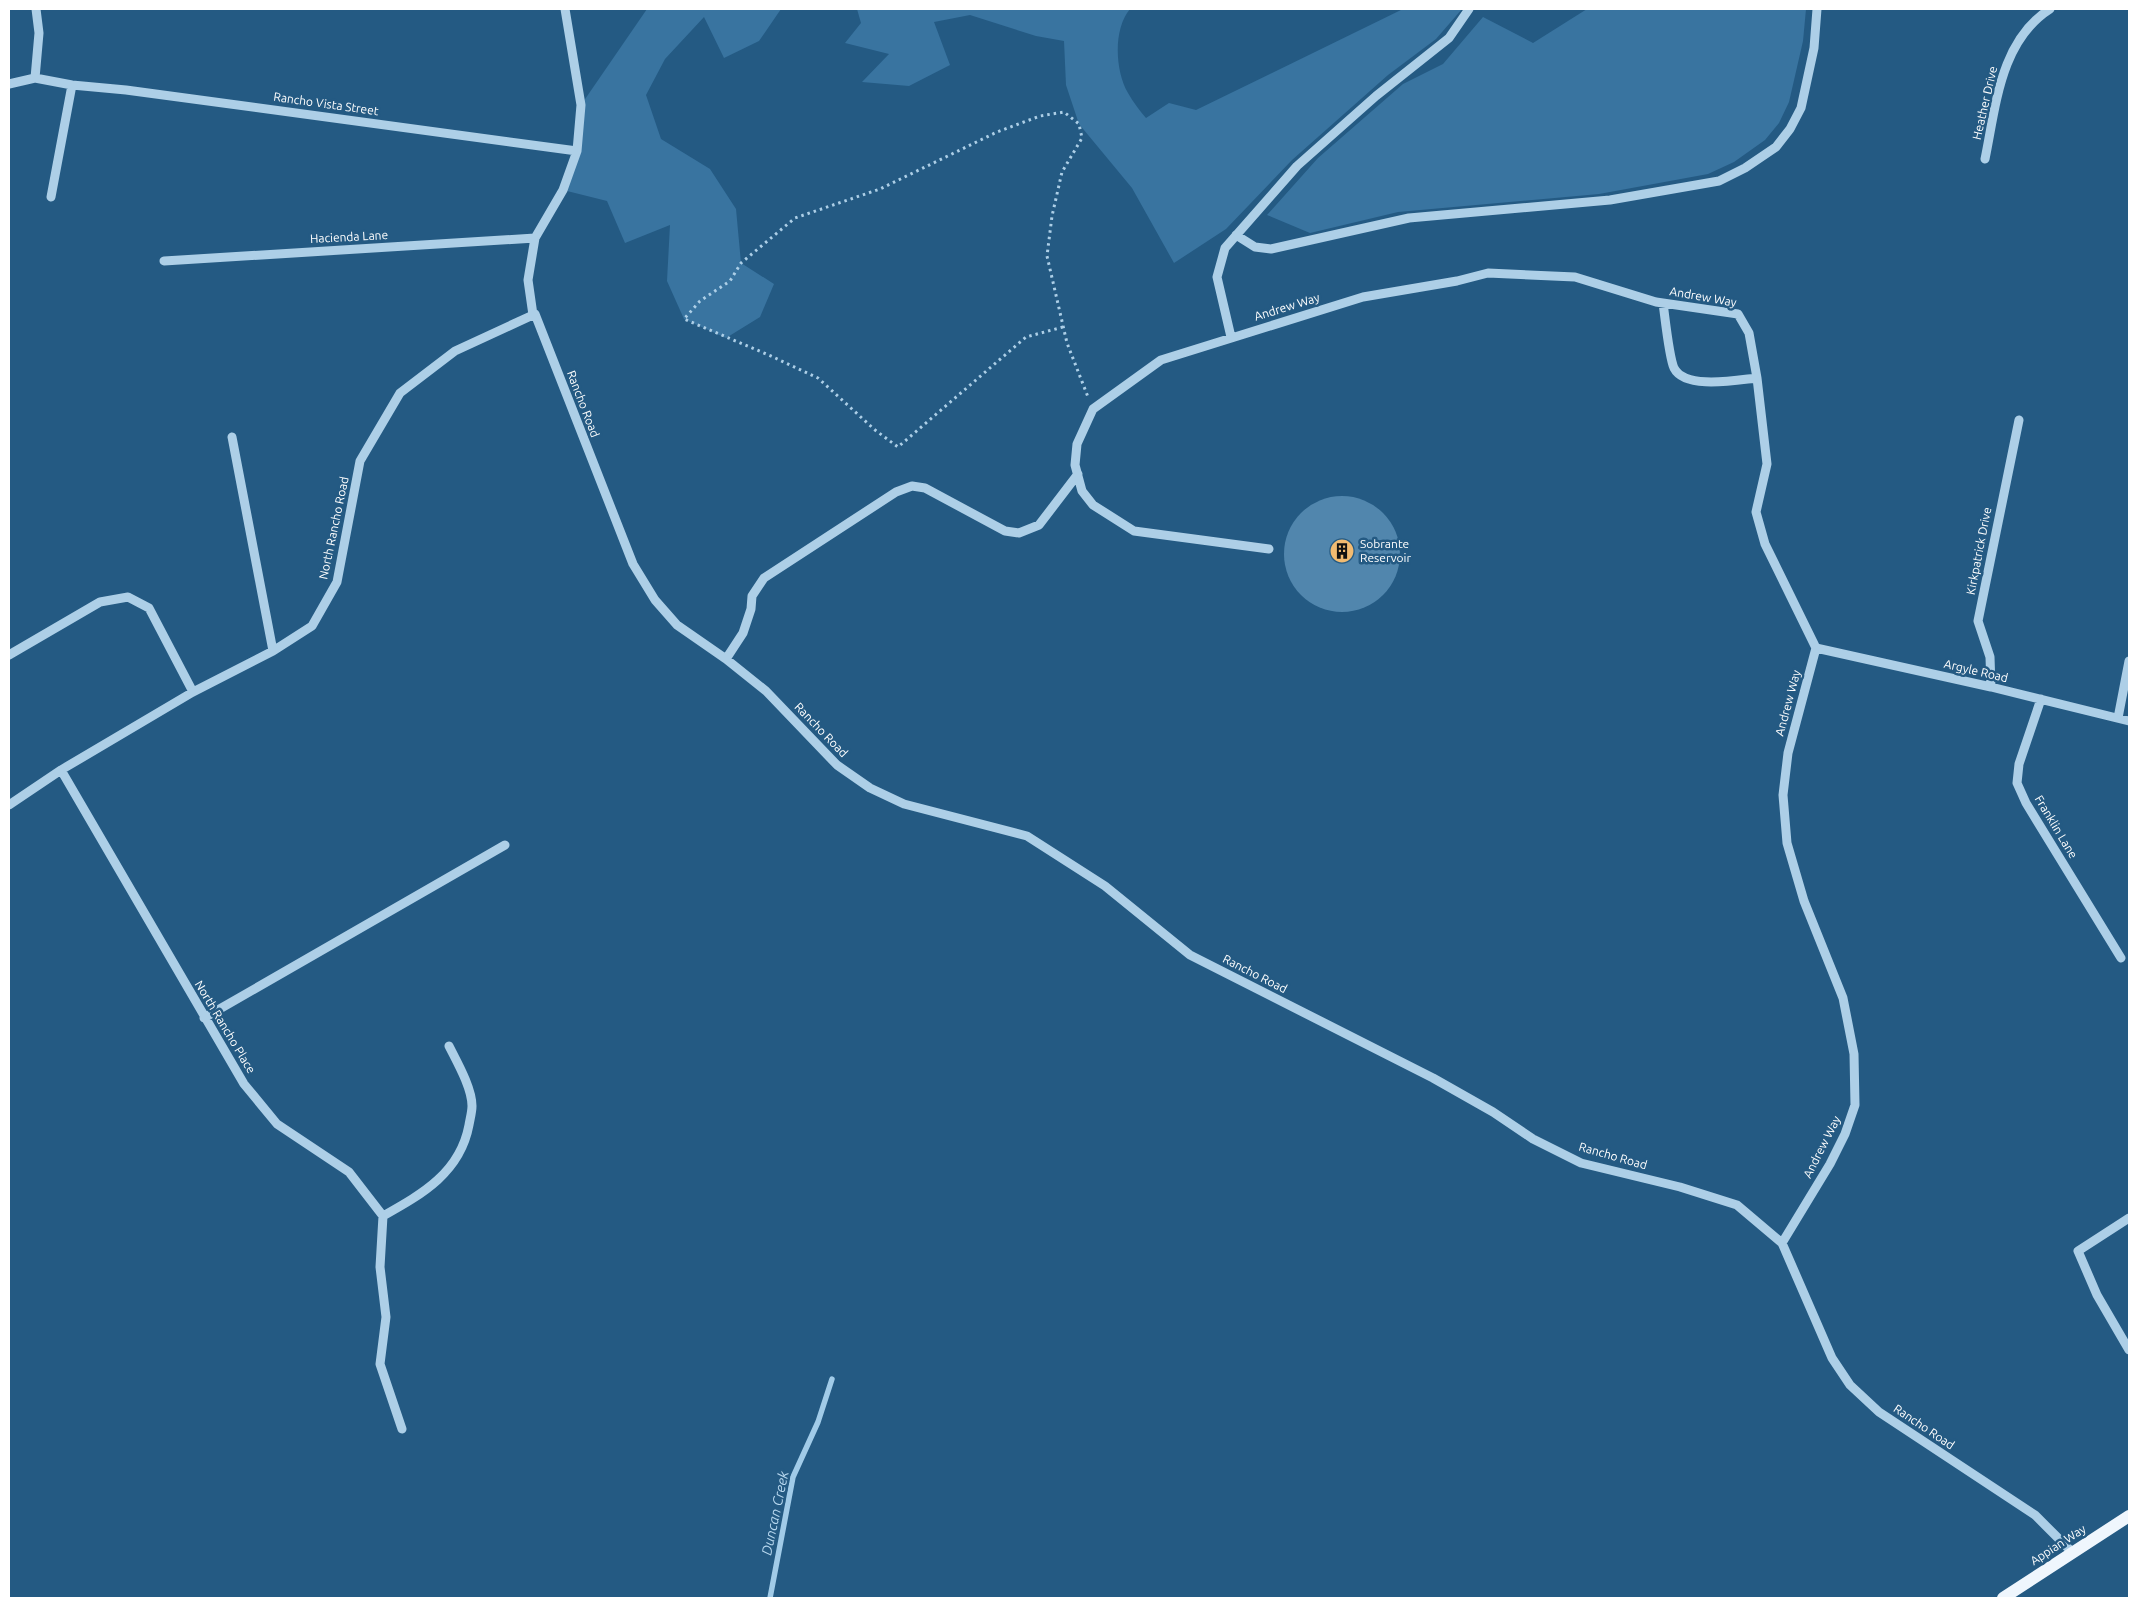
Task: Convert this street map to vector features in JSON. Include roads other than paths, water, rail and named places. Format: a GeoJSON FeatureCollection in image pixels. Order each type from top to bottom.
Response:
{"type":"FeatureCollection","features":[{"type":"Feature","properties":{"kind":"main road","name":"Appian Way"},"geometry":{"type":"LineString","coordinates":[[2003,1598],[2129,1516]]}},
{"type":"Feature","properties":{"kind":"street"},"geometry":{"type":"LineString","coordinates":[[9,84],[35,78],[40,33],[36,9]]}},
{"type":"Feature","properties":{"kind":"street"},"geometry":{"type":"LineString","coordinates":[[535,238],[563,190],[577,151],[581,105],[565,9]]}},
{"type":"Feature","properties":{"kind":"street"},"geometry":{"type":"LineString","coordinates":[[1231,337],[1217,277],[1225,248],[1298,166],[1376,96],[1449,38],[1469,9]]}},
{"type":"Feature","properties":{"kind":"street"},"geometry":{"type":"LineString","coordinates":[[1236,235],[1255,247],[1271,249],[1409,218],[1610,200],[1719,181],[1745,168],[1776,146],[1790,129],[1800,108],[1814,48],[1817,9]]}},
{"type":"Feature","properties":{"kind":"street","name":"Heather Drive"},"geometry":{"type":"LineString","coordinates":[[1985,159],[2003,74],[2017,42],[2039,16],[2050,9]]}},
{"type":"Feature","properties":{"kind":"street","name":"Rancho Vista Street"},"geometry":{"type":"LineString","coordinates":[[35,78],[577,151]]}},
{"type":"Feature","properties":{"kind":"street"},"geometry":{"type":"LineString","coordinates":[[51,197],[72,84]]}},
{"type":"Feature","properties":{"kind":"street","name":"Hacienda Lane"},"geometry":{"type":"LineString","coordinates":[[164,261],[535,238]]}},
{"type":"Feature","properties":{"kind":"street","name":"Rancho Road"},"geometry":{"type":"LineString","coordinates":[[535,238],[528,280],[533,315],[535,314],[633,564],[655,600],[677,625],[726,659],[766,692],[837,765],[870,788],[904,804],[1027,836],[1105,886],[1190,955],[1433,1078],[1493,1112],[1533,1140],[1582,1163],[1680,1187],[1737,1205],[1782,1243],[1832,1358],[1850,1385],[1879,1412],[2035,1515],[2072,1552]]}},
{"type":"Feature","properties":{"kind":"street","name":"Andrew Way"},"geometry":{"type":"LineString","coordinates":[[1269,549],[1134,531],[1093,505],[1082,491],[1075,466],[1077,444],[1093,409],[1161,360],[1363,297],[1457,281],[1488,273],[1576,277],[1663,303],[1738,314],[1749,334],[1757,378],[1768,464],[1756,512],[1765,544],[1816,648],[1788,752],[1784,805],[1787,843],[1804,901],[1843,998],[1854,1054],[1855,1105],[1845,1134],[1830,1164],[1782,1243]]}},
{"type":"Feature","properties":{"kind":"street"},"geometry":{"type":"LineString","coordinates":[[1663,303],[1674,368],[1683,378],[1723,382],[1757,378]]}},
{"type":"Feature","properties":{"kind":"street","name":"North Rancho Road"},"geometry":{"type":"LineString","coordinates":[[9,804],[61,770],[193,692],[273,651],[312,626],[337,582],[360,461],[400,393],[455,351],[533,315]]}},
{"type":"Feature","properties":{"kind":"street","name":"Kirkpatrick Drive"},"geometry":{"type":"LineString","coordinates":[[1991,687],[1990,657],[1978,621],[2019,420]]}},
{"type":"Feature","properties":{"kind":"street"},"geometry":{"type":"LineString","coordinates":[[232,437],[273,651]]}},
{"type":"Feature","properties":{"kind":"street"},"geometry":{"type":"LineString","coordinates":[[726,659],[743,633],[751,609],[752,596],[764,578],[896,492],[912,486],[925,488],[1005,530],[1019,534],[1040,525],[1078,474]]}},
{"type":"Feature","properties":{"kind":"street"},"geometry":{"type":"LineString","coordinates":[[9,655],[100,602],[128,598],[149,608],[193,692]]}},
{"type":"Feature","properties":{"kind":"street","name":"Argyle Road"},"geometry":{"type":"LineString","coordinates":[[1816,648],[1991,687],[2129,721]]}},
{"type":"Feature","properties":{"kind":"street"},"geometry":{"type":"LineString","coordinates":[[2118,718],[2129,661]]}},
{"type":"Feature","properties":{"kind":"street","name":"Franklin Lane"},"geometry":{"type":"LineString","coordinates":[[2041,700],[2019,764],[2017,783],[2026,803],[2121,958]]}},
{"type":"Feature","properties":{"kind":"street","name":"North Rancho Place"},"geometry":{"type":"LineString","coordinates":[[61,770],[244,1084],[277,1124],[349,1172],[383,1216]]}},
{"type":"Feature","properties":{"kind":"street"},"geometry":{"type":"LineString","coordinates":[[204,1018],[505,846]]}},
{"type":"Feature","properties":{"kind":"street"},"geometry":{"type":"LineString","coordinates":[[402,1429],[380,1364],[386,1317],[380,1267],[383,1216],[416,1198],[447,1173],[466,1140],[472,1106],[464,1078],[449,1046]]}},
{"type":"Feature","properties":{"kind":"street"},"geometry":{"type":"LineString","coordinates":[[2129,1218],[2078,1251],[2097,1295],[2129,1350]]}},
{"type":"Feature","properties":{"kind":"waterway","name":"Duncan Creek"},"geometry":{"type":"LineString","coordinates":[[770,1598],[793,1477],[818,1422],[832,1379]]}},
{"type":"Feature","properties":{"kind":"place","name":"Sobrante Reservoir"},"geometry":{"type":"Point","coordinates":[1342,551]}}]}
